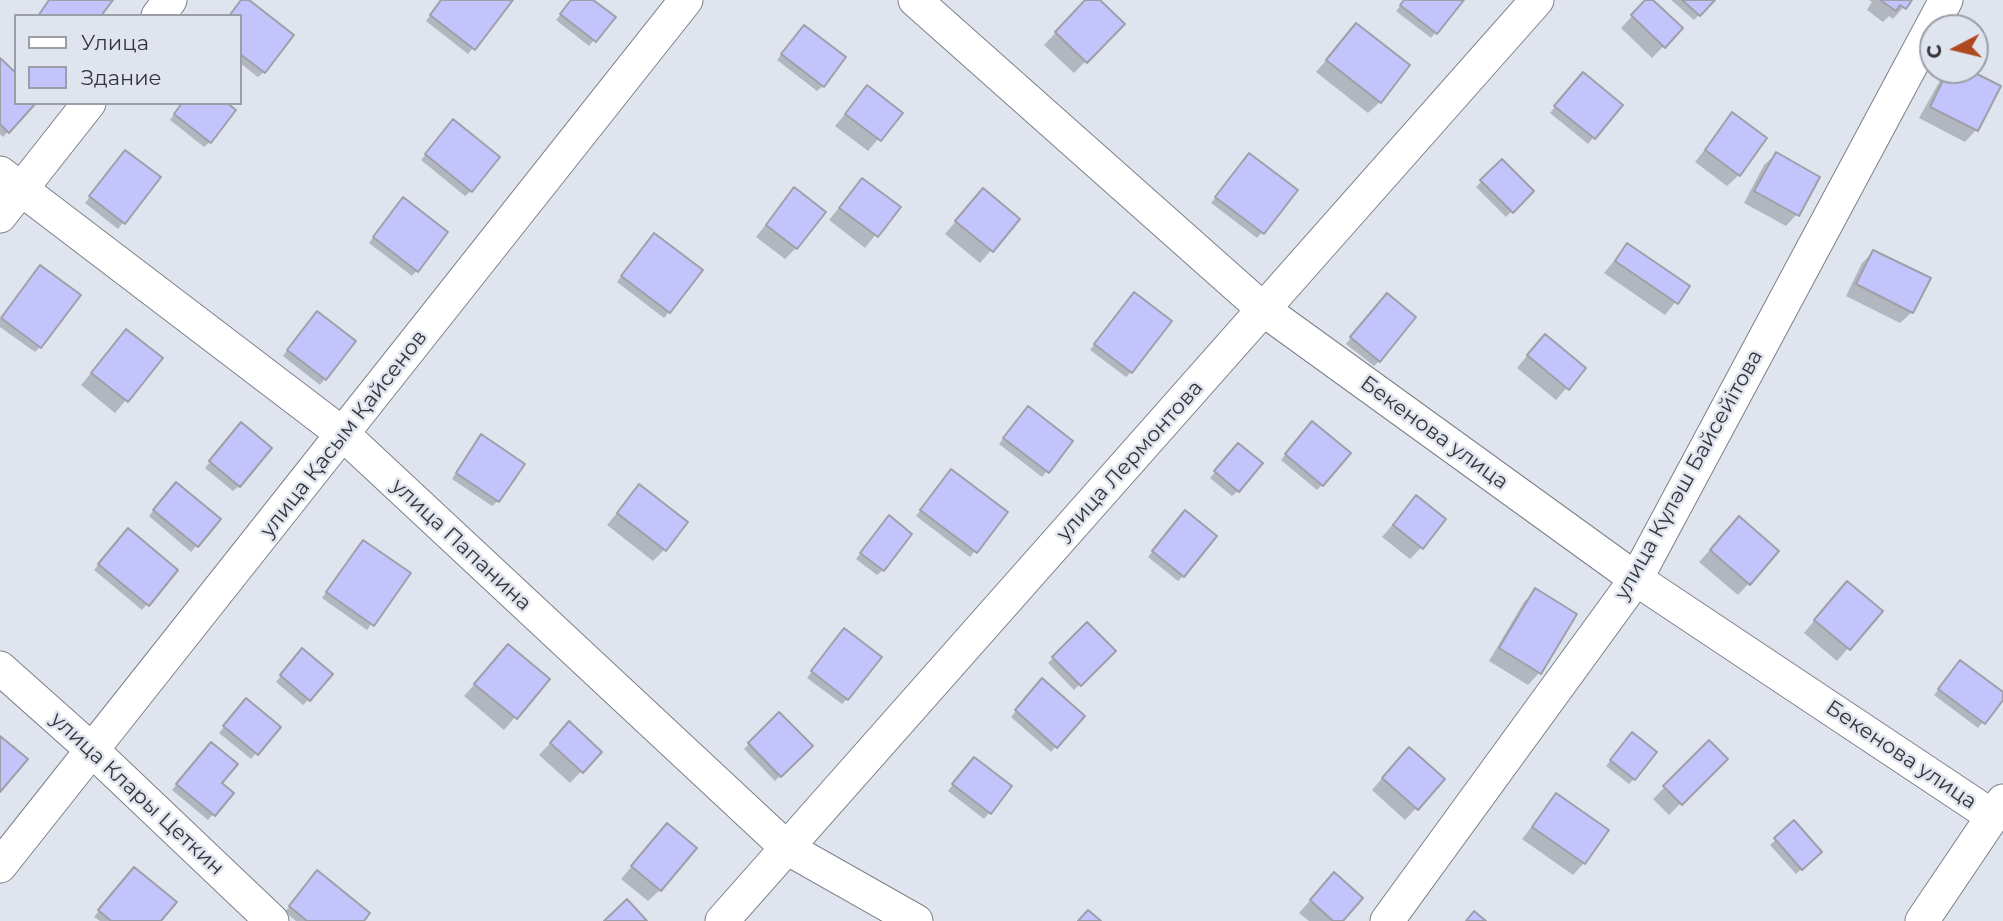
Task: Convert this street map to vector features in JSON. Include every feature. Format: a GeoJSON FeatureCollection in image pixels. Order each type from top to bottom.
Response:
{"type":"FeatureCollection","features":[{"type":"Feature","properties":{"kind":"street","name":"улица Қасым Қайсенов"},"geometry":{"type":"LineString","coordinates":[[0,866],[686,0]]}},
{"type":"Feature","properties":{"kind":"street","name":"Бекенова улица"},"geometry":{"type":"LineString","coordinates":[[915,0],[1264,310],[1636,579],[1998,809]]}},
{"type":"Feature","properties":{"kind":"street","name":"улица Лермонтова"},"geometry":{"type":"LineString","coordinates":[[722,921],[1537,0]]}},
{"type":"Feature","properties":{"kind":"street","name":"улица Күләш Байсейітова"},"geometry":{"type":"LineString","coordinates":[[1387,921],[1636,579],[1946,0]]}},
{"type":"Feature","properties":{"kind":"street"},"geometry":{"type":"LineString","coordinates":[[7,193],[87,105]]}},
{"type":"Feature","properties":{"kind":"street","name":"улица Папанина"},"geometry":{"type":"LineString","coordinates":[[7,193],[344,435],[787,848],[916,921]]}},
{"type":"Feature","properties":{"kind":"street","name":"улица Клары Цеткин"},"geometry":{"type":"LineString","coordinates":[[0,668],[92,750],[272,921]]}},
{"type":"Feature","properties":{"kind":"street"},"geometry":{"type":"LineString","coordinates":[[1922,921],[1998,809]]}},
{"type":"Feature","properties":{"kind":"building"},"geometry":{"type":"Polygon","coordinates":[[[49,0],[113,0],[102,14],[39,14],[49,0]]]}},
{"type":"Feature","properties":{"kind":"building"},"geometry":{"type":"Polygon","coordinates":[[[241,0],[249,0],[294,35],[265,73],[242,56],[242,14],[230,14],[241,0]]]}},
{"type":"Feature","properties":{"kind":"building"},"geometry":{"type":"Polygon","coordinates":[[[441,0],[513,0],[475,50],[430,15],[441,0]]]}},
{"type":"Feature","properties":{"kind":"building"},"geometry":{"type":"Polygon","coordinates":[[[571,0],[593,0],[616,17],[596,42],[560,14],[571,0]]]}},
{"type":"Feature","properties":{"kind":"building"},"geometry":{"type":"Polygon","coordinates":[[[1085,0],[1100,0],[1125,24],[1087,63],[1055,32],[1085,0]]]}},
{"type":"Feature","properties":{"kind":"building"},"geometry":{"type":"Polygon","coordinates":[[[1404,0],[1464,0],[1437,34],[1400,5],[1404,0]]]}},
{"type":"Feature","properties":{"kind":"building"},"geometry":{"type":"Polygon","coordinates":[[[1645,0],[1653,0],[1683,28],[1665,48],[1631,15],[1645,0]]]}},
{"type":"Feature","properties":{"kind":"building"},"geometry":{"type":"Polygon","coordinates":[[[1682,0],[1715,0],[1700,16],[1682,0]]]}},
{"type":"Feature","properties":{"kind":"building"},"geometry":{"type":"Polygon","coordinates":[[[1880,0],[1912,0],[1906,9],[1900,5],[1896,11],[1880,0]]]}},
{"type":"Feature","properties":{"kind":"building"},"geometry":{"type":"Polygon","coordinates":[[[1356,23],[1410,65],[1381,103],[1326,60],[1356,23]]]}},
{"type":"Feature","properties":{"kind":"building"},"geometry":{"type":"Polygon","coordinates":[[[804,25],[846,57],[824,87],[781,54],[804,25]]]}},
{"type":"Feature","properties":{"kind":"building"},"geometry":{"type":"Polygon","coordinates":[[[0,58],[14,71],[14,105],[34,105],[9,133],[0,124],[0,58]]]}},
{"type":"Feature","properties":{"kind":"building"},"geometry":{"type":"Polygon","coordinates":[[[1583,72],[1623,105],[1595,139],[1554,106],[1583,72]]]}},
{"type":"Feature","properties":{"kind":"building"},"geometry":{"type":"Polygon","coordinates":[[[1989,80],[2001,86],[1978,131],[1930,107],[1941,84],[1989,84],[1989,80]]]}},
{"type":"Feature","properties":{"kind":"building"},"geometry":{"type":"Polygon","coordinates":[[[867,85],[903,113],[881,141],[845,114],[867,85]]]}},
{"type":"Feature","properties":{"kind":"building"},"geometry":{"type":"Polygon","coordinates":[[[181,105],[230,105],[236,110],[211,143],[174,114],[181,105]]]}},
{"type":"Feature","properties":{"kind":"building"},"geometry":{"type":"Polygon","coordinates":[[[1732,112],[1767,138],[1740,176],[1705,150],[1732,112]]]}},
{"type":"Feature","properties":{"kind":"building"},"geometry":{"type":"Polygon","coordinates":[[[453,119],[500,157],[472,192],[425,154],[453,119]]]}},
{"type":"Feature","properties":{"kind":"building"},"geometry":{"type":"Polygon","coordinates":[[[125,150],[161,177],[125,224],[89,196],[125,150]]]}},
{"type":"Feature","properties":{"kind":"building"},"geometry":{"type":"Polygon","coordinates":[[[1776,152],[1820,177],[1799,216],[1754,191],[1776,152]]]}},
{"type":"Feature","properties":{"kind":"building"},"geometry":{"type":"Polygon","coordinates":[[[1249,153],[1298,190],[1264,234],[1215,197],[1249,153]]]}},
{"type":"Feature","properties":{"kind":"building"},"geometry":{"type":"Polygon","coordinates":[[[1502,159],[1534,191],[1513,213],[1480,180],[1502,159]]]}},
{"type":"Feature","properties":{"kind":"building"},"geometry":{"type":"Polygon","coordinates":[[[862,178],[901,207],[878,237],[839,208],[862,178]]]}},
{"type":"Feature","properties":{"kind":"building"},"geometry":{"type":"Polygon","coordinates":[[[794,187],[826,212],[797,249],[766,225],[794,187]]]}},
{"type":"Feature","properties":{"kind":"building"},"geometry":{"type":"Polygon","coordinates":[[[983,188],[1020,219],[993,252],[955,221],[983,188]]]}},
{"type":"Feature","properties":{"kind":"building"},"geometry":{"type":"Polygon","coordinates":[[[403,197],[448,232],[418,272],[373,237],[403,197]]]}},
{"type":"Feature","properties":{"kind":"building"},"geometry":{"type":"Polygon","coordinates":[[[654,233],[703,270],[670,313],[621,276],[654,233]]]}},
{"type":"Feature","properties":{"kind":"building"},"geometry":{"type":"Polygon","coordinates":[[[1627,243],[1690,286],[1678,304],[1615,261],[1627,243]]]}},
{"type":"Feature","properties":{"kind":"building"},"geometry":{"type":"Polygon","coordinates":[[[1873,250],[1931,278],[1913,313],[1856,284],[1873,250]]]}},
{"type":"Feature","properties":{"kind":"building"},"geometry":{"type":"Polygon","coordinates":[[[40,265],[81,295],[41,348],[1,318],[40,265]]]}},
{"type":"Feature","properties":{"kind":"building"},"geometry":{"type":"Polygon","coordinates":[[[1134,292],[1172,321],[1132,373],[1094,344],[1134,292]]]}},
{"type":"Feature","properties":{"kind":"building"},"geometry":{"type":"Polygon","coordinates":[[[1387,293],[1416,317],[1380,362],[1350,337],[1387,293]]]}},
{"type":"Feature","properties":{"kind":"building"},"geometry":{"type":"Polygon","coordinates":[[[317,311],[356,341],[326,380],[287,350],[317,311]]]}},
{"type":"Feature","properties":{"kind":"building"},"geometry":{"type":"Polygon","coordinates":[[[126,329],[163,358],[128,402],[91,373],[126,329]]]}},
{"type":"Feature","properties":{"kind":"building"},"geometry":{"type":"Polygon","coordinates":[[[1545,334],[1586,368],[1569,390],[1527,355],[1545,334]]]}},
{"type":"Feature","properties":{"kind":"building"},"geometry":{"type":"Polygon","coordinates":[[[1028,406],[1073,441],[1049,473],[1003,438],[1028,406]]]}},
{"type":"Feature","properties":{"kind":"building"},"geometry":{"type":"Polygon","coordinates":[[[1312,421],[1351,453],[1323,486],[1285,454],[1312,421]]]}},
{"type":"Feature","properties":{"kind":"building"},"geometry":{"type":"Polygon","coordinates":[[[241,422],[272,448],[240,487],[209,461],[241,422]]]}},
{"type":"Feature","properties":{"kind":"building"},"geometry":{"type":"Polygon","coordinates":[[[481,434],[525,464],[499,502],[456,473],[481,434]]]}},
{"type":"Feature","properties":{"kind":"building"},"geometry":{"type":"Polygon","coordinates":[[[1238,443],[1263,463],[1239,492],[1214,471],[1238,443]]]}},
{"type":"Feature","properties":{"kind":"building"},"geometry":{"type":"Polygon","coordinates":[[[951,469],[1008,512],[977,553],[920,510],[951,469]]]}},
{"type":"Feature","properties":{"kind":"building"},"geometry":{"type":"Polygon","coordinates":[[[176,482],[221,519],[198,547],[153,510],[176,482]]]}},
{"type":"Feature","properties":{"kind":"building"},"geometry":{"type":"Polygon","coordinates":[[[639,484],[688,522],[666,551],[617,513],[639,484]]]}},
{"type":"Feature","properties":{"kind":"building"},"geometry":{"type":"Polygon","coordinates":[[[1416,495],[1446,519],[1423,549],[1393,525],[1416,495]]]}},
{"type":"Feature","properties":{"kind":"building"},"geometry":{"type":"Polygon","coordinates":[[[1185,510],[1217,536],[1184,577],[1152,551],[1185,510]]]}},
{"type":"Feature","properties":{"kind":"building"},"geometry":{"type":"Polygon","coordinates":[[[889,515],[912,534],[884,571],[860,553],[889,515]]]}},
{"type":"Feature","properties":{"kind":"building"},"geometry":{"type":"Polygon","coordinates":[[[1739,516],[1779,551],[1750,585],[1710,550],[1739,516]]]}},
{"type":"Feature","properties":{"kind":"building"},"geometry":{"type":"Polygon","coordinates":[[[128,528],[178,570],[149,606],[98,564],[128,528]]]}},
{"type":"Feature","properties":{"kind":"building"},"geometry":{"type":"Polygon","coordinates":[[[363,540],[411,573],[374,626],[326,592],[363,540]]]}},
{"type":"Feature","properties":{"kind":"building"},"geometry":{"type":"Polygon","coordinates":[[[1847,581],[1883,611],[1850,650],[1814,620],[1847,581]]]}},
{"type":"Feature","properties":{"kind":"building"},"geometry":{"type":"Polygon","coordinates":[[[1535,588],[1577,614],[1541,674],[1499,648],[1535,588]]]}},
{"type":"Feature","properties":{"kind":"building"},"geometry":{"type":"Polygon","coordinates":[[[1087,622],[1116,651],[1081,686],[1052,657],[1087,622]]]}},
{"type":"Feature","properties":{"kind":"building"},"geometry":{"type":"Polygon","coordinates":[[[844,628],[882,657],[848,700],[811,671],[844,628]]]}},
{"type":"Feature","properties":{"kind":"building"},"geometry":{"type":"Polygon","coordinates":[[[508,644],[550,679],[517,719],[474,684],[508,644]]]}},
{"type":"Feature","properties":{"kind":"building"},"geometry":{"type":"Polygon","coordinates":[[[302,648],[333,674],[310,701],[280,675],[302,648]]]}},
{"type":"Feature","properties":{"kind":"building"},"geometry":{"type":"Polygon","coordinates":[[[1960,660],[2003,692],[2003,700],[1985,724],[1938,689],[1960,660]]]}},
{"type":"Feature","properties":{"kind":"building"},"geometry":{"type":"Polygon","coordinates":[[[1042,678],[1085,716],[1057,748],[1015,710],[1042,678]]]}},
{"type":"Feature","properties":{"kind":"building"},"geometry":{"type":"Polygon","coordinates":[[[246,698],[281,727],[258,755],[223,726],[246,698]]]}},
{"type":"Feature","properties":{"kind":"building"},"geometry":{"type":"Polygon","coordinates":[[[779,712],[813,746],[781,777],[748,743],[779,712]]]}},
{"type":"Feature","properties":{"kind":"building"},"geometry":{"type":"Polygon","coordinates":[[[569,721],[602,752],[583,773],[550,743],[569,721]]]}},
{"type":"Feature","properties":{"kind":"building"},"geometry":{"type":"Polygon","coordinates":[[[1632,732],[1657,752],[1635,780],[1610,760],[1632,732]]]}},
{"type":"Feature","properties":{"kind":"building"},"geometry":{"type":"Polygon","coordinates":[[[0,736],[28,759],[0,792],[0,736]]]}},
{"type":"Feature","properties":{"kind":"building"},"geometry":{"type":"Polygon","coordinates":[[[1709,740],[1728,759],[1682,805],[1663,786],[1709,740]]]}},
{"type":"Feature","properties":{"kind":"building"},"geometry":{"type":"Polygon","coordinates":[[[211,742],[238,764],[222,783],[234,793],[215,816],[176,784],[211,742]]]}},
{"type":"Feature","properties":{"kind":"building"},"geometry":{"type":"Polygon","coordinates":[[[1409,747],[1445,779],[1418,810],[1382,778],[1409,747]]]}},
{"type":"Feature","properties":{"kind":"building"},"geometry":{"type":"Polygon","coordinates":[[[974,757],[1012,786],[991,814],[952,784],[974,757]]]}},
{"type":"Feature","properties":{"kind":"building"},"geometry":{"type":"Polygon","coordinates":[[[1556,793],[1609,830],[1585,864],[1532,827],[1556,793]]]}},
{"type":"Feature","properties":{"kind":"building"},"geometry":{"type":"Polygon","coordinates":[[[1794,820],[1822,852],[1802,870],[1774,838],[1794,820]]]}},
{"type":"Feature","properties":{"kind":"building"},"geometry":{"type":"Polygon","coordinates":[[[667,823],[697,848],[661,891],[631,866],[667,823]]]}},
{"type":"Feature","properties":{"kind":"building"},"geometry":{"type":"Polygon","coordinates":[[[134,867],[177,902],[161,921],[111,921],[98,910],[134,867]]]}},
{"type":"Feature","properties":{"kind":"building"},"geometry":{"type":"Polygon","coordinates":[[[317,870],[370,913],[364,921],[307,921],[289,906],[317,870]]]}},
{"type":"Feature","properties":{"kind":"building"},"geometry":{"type":"Polygon","coordinates":[[[1334,872],[1363,898],[1343,921],[1333,921],[1310,900],[1334,872]]]}},
{"type":"Feature","properties":{"kind":"building"},"geometry":{"type":"Polygon","coordinates":[[[627,899],[647,921],[604,921],[627,899]]]}},
{"type":"Feature","properties":{"kind":"building"},"geometry":{"type":"Polygon","coordinates":[[[1088,910],[1101,921],[1078,921],[1088,910]]]}},
{"type":"Feature","properties":{"kind":"building"},"geometry":{"type":"Polygon","coordinates":[[[1474,911],[1486,921],[1466,921],[1474,911]]]}}]}
